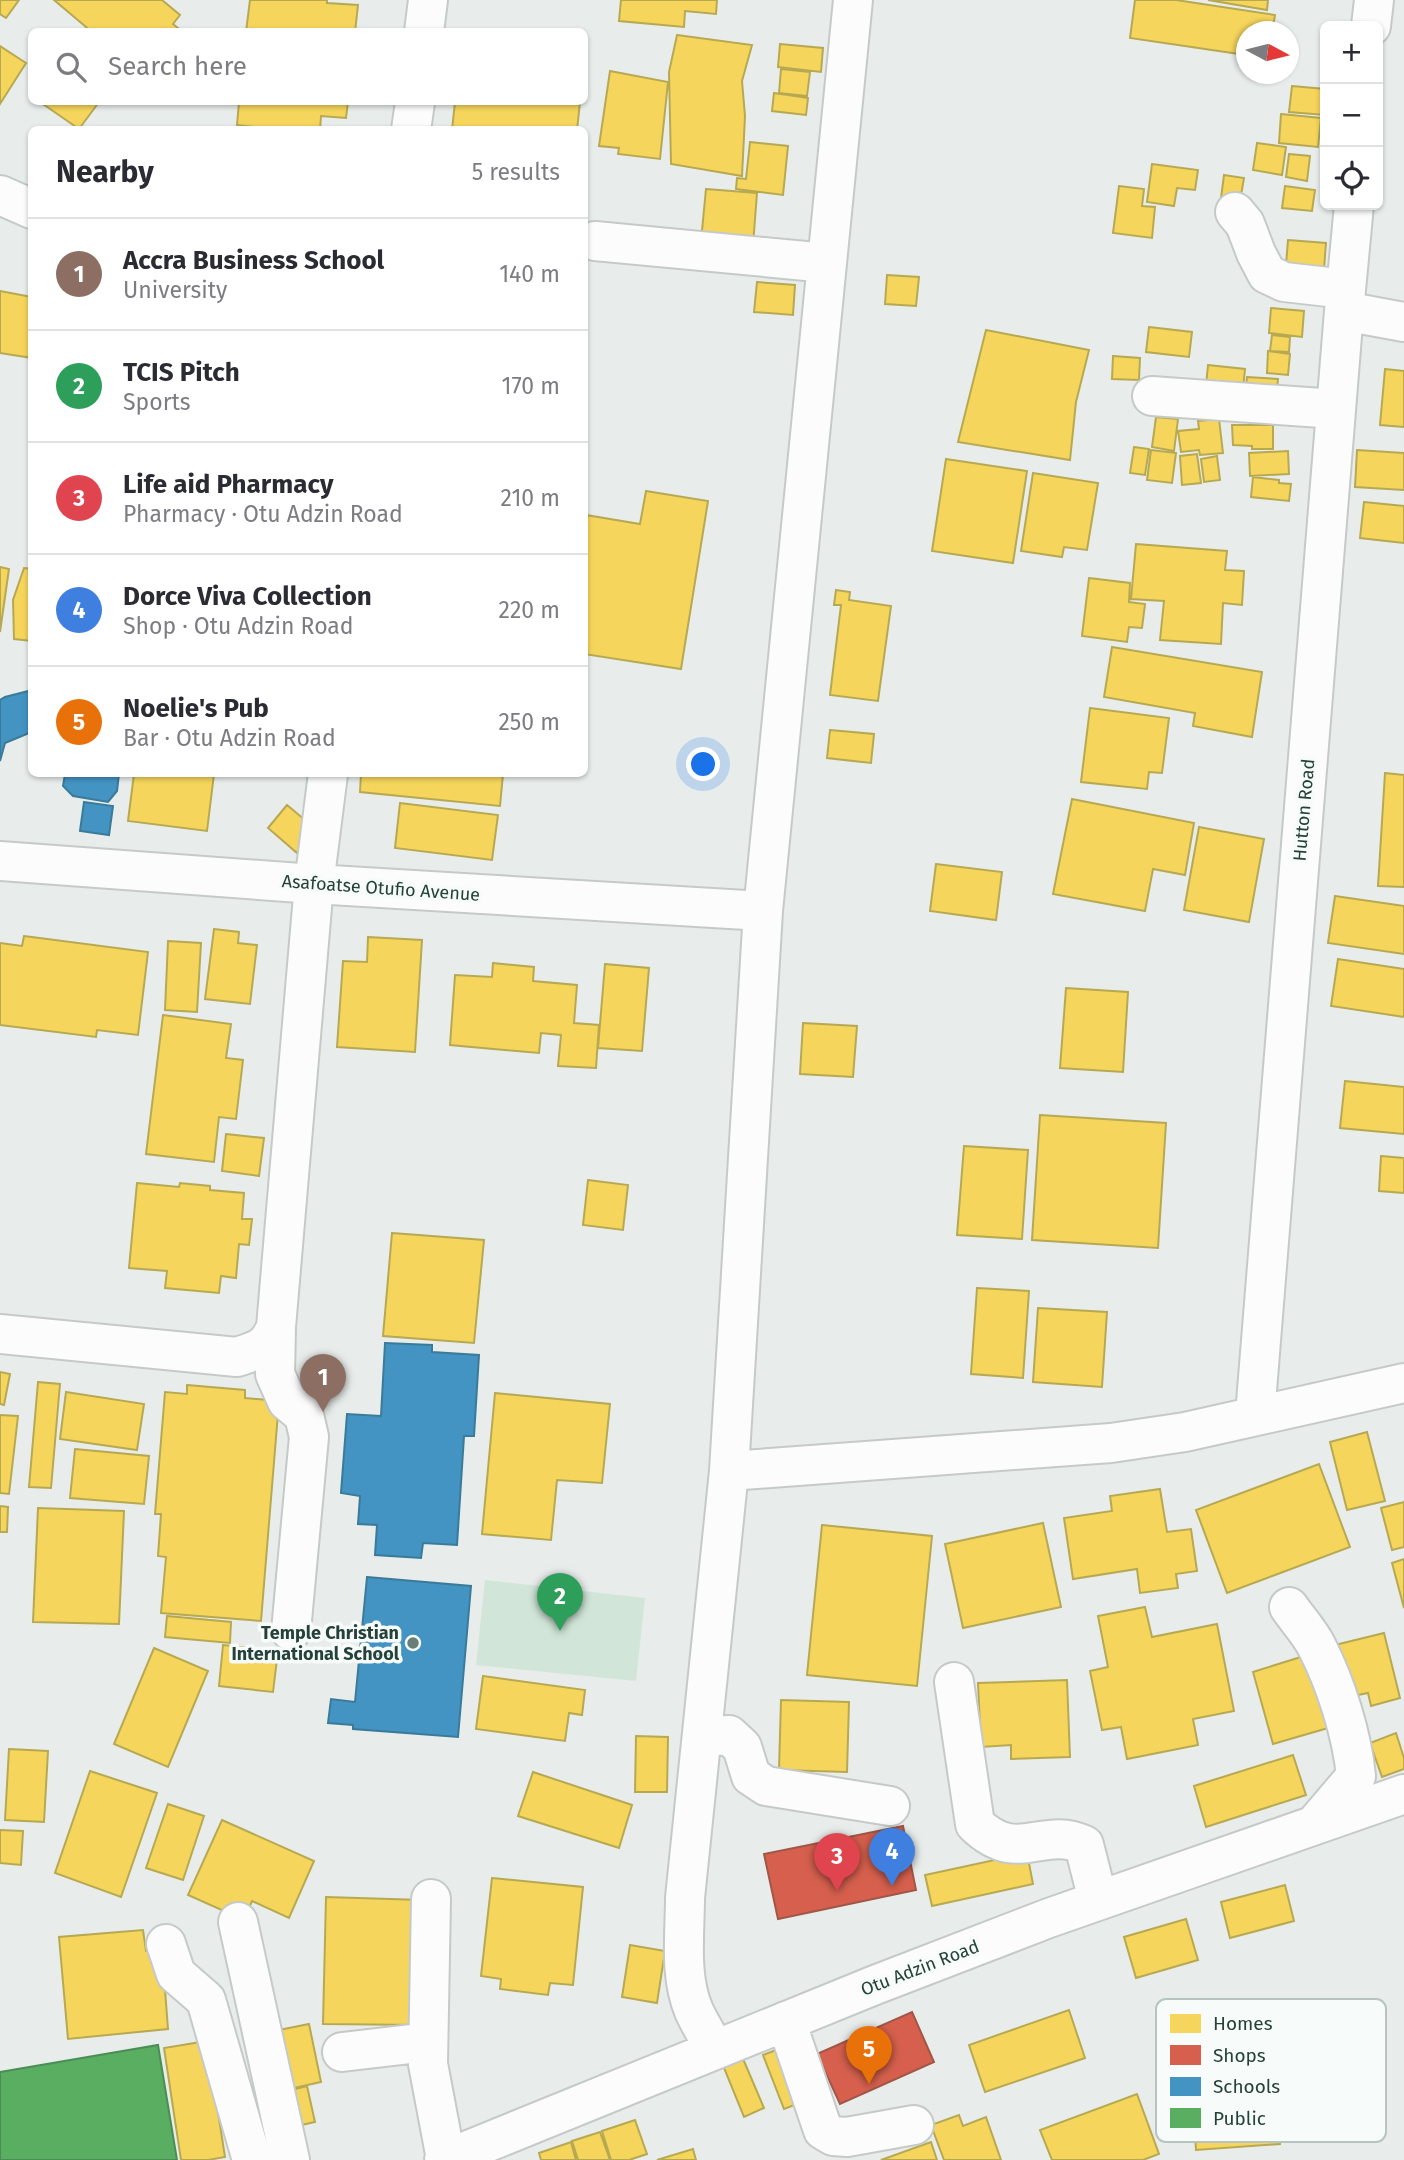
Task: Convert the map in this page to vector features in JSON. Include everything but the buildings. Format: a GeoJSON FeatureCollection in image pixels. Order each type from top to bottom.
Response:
{"type":"FeatureCollection","features":[{"type":"Feature","properties":{"kind":"street"},"geometry":{"type":"LineString","coordinates":[[424,28],[428,0]]}},
{"type":"Feature","properties":{"kind":"street"},"geometry":{"type":"LineString","coordinates":[[715,2049],[694,2009],[688,1988],[684,1960],[685,1898],[729,1471],[763,911],[853,0]]}},
{"type":"Feature","properties":{"kind":"street"},"geometry":{"type":"LineString","coordinates":[[1372,21],[1374,0]]}},
{"type":"Feature","properties":{"kind":"street"},"geometry":{"type":"LineString","coordinates":[[412,126],[415,105]]}},
{"type":"Feature","properties":{"kind":"street"},"geometry":{"type":"LineString","coordinates":[[0,195],[28,207]]}},
{"type":"Feature","properties":{"kind":"street","name":"Hutton Road"},"geometry":{"type":"LineString","coordinates":[[1255,1415],[1354,210]]}},
{"type":"Feature","properties":{"kind":"street"},"geometry":{"type":"LineString","coordinates":[[1235,212],[1245,224],[1266,274],[1404,322]]}},
{"type":"Feature","properties":{"kind":"street"},"geometry":{"type":"LineString","coordinates":[[595,240],[827,263]]}},
{"type":"Feature","properties":{"kind":"street"},"geometry":{"type":"LineString","coordinates":[[1152,396],[1336,409]]}},
{"type":"Feature","properties":{"kind":"street"},"geometry":{"type":"LineString","coordinates":[[291,1631],[309,1437],[304,1415],[287,1401],[275,1374],[276,1327],[314,884],[328,777]]}},
{"type":"Feature","properties":{"kind":"street","name":"Asafoatse Otufio Avenue"},"geometry":{"type":"LineString","coordinates":[[0,861],[314,884],[763,911]]}},
{"type":"Feature","properties":{"kind":"street"},"geometry":{"type":"LineString","coordinates":[[0,1334],[237,1357],[261,1349],[271,1340],[276,1327]]}},
{"type":"Feature","properties":{"kind":"street"},"geometry":{"type":"LineString","coordinates":[[729,1471],[1111,1443],[1185,1432],[1404,1383]]}},
{"type":"Feature","properties":{"kind":"street"},"geometry":{"type":"LineString","coordinates":[[1289,1607],[1317,1647],[1340,1704],[1354,1749],[1356,1776],[1314,1825]]}},
{"type":"Feature","properties":{"kind":"street"},"geometry":{"type":"LineString","coordinates":[[954,1682],[975,1824],[998,1841],[1021,1845],[1072,1839],[1084,1846],[1098,1900]]}},
{"type":"Feature","properties":{"kind":"street"},"geometry":{"type":"LineString","coordinates":[[702,1737],[729,1735],[742,1747],[751,1776],[766,1786],[890,1806]]}},
{"type":"Feature","properties":{"kind":"street","name":"Otu Adzin Road"},"geometry":{"type":"LineString","coordinates":[[445,2160],[506,2148],[715,2049],[786,2021],[1098,1900],[1404,1794]]}},
{"type":"Feature","properties":{"kind":"street"},"geometry":{"type":"LineString","coordinates":[[431,1899],[428,2064],[445,2160]]}},
{"type":"Feature","properties":{"kind":"street"},"geometry":{"type":"LineString","coordinates":[[238,1922],[290,2160]]}},
{"type":"Feature","properties":{"kind":"street"},"geometry":{"type":"LineString","coordinates":[[166,1944],[176,1974],[206,2000],[252,2160]]}},
{"type":"Feature","properties":{"kind":"street"},"geometry":{"type":"LineString","coordinates":[[786,2021],[823,2130],[833,2136],[847,2137],[914,2125]]}},
{"type":"Feature","properties":{"kind":"street"},"geometry":{"type":"LineString","coordinates":[[342,2052],[428,2042]]}},
{"type":"Feature","properties":{"kind":"green space"},"geometry":{"type":"Polygon","coordinates":[[[485,1580],[645,1598],[636,1681],[476,1665],[485,1580]]]}},
{"type":"Feature","properties":{"kind":"place","name":"Accra Business School"},"geometry":{"type":"Point","coordinates":[323,1412]}},
{"type":"Feature","properties":{"kind":"place","name":"TCIS Pitch"},"geometry":{"type":"Point","coordinates":[560,1631]}},
{"type":"Feature","properties":{"kind":"place","name":"Temple Christian International School"},"geometry":{"type":"Point","coordinates":[413,1643]}},
{"type":"Feature","properties":{"kind":"place","name":"Dorce Viva Collection"},"geometry":{"type":"Point","coordinates":[892,1886]}},
{"type":"Feature","properties":{"kind":"place","name":"Life aid Pharmacy"},"geometry":{"type":"Point","coordinates":[837,1891]}},
{"type":"Feature","properties":{"kind":"place","name":"Noelie's Pub"},"geometry":{"type":"Point","coordinates":[869,2084]}}]}
